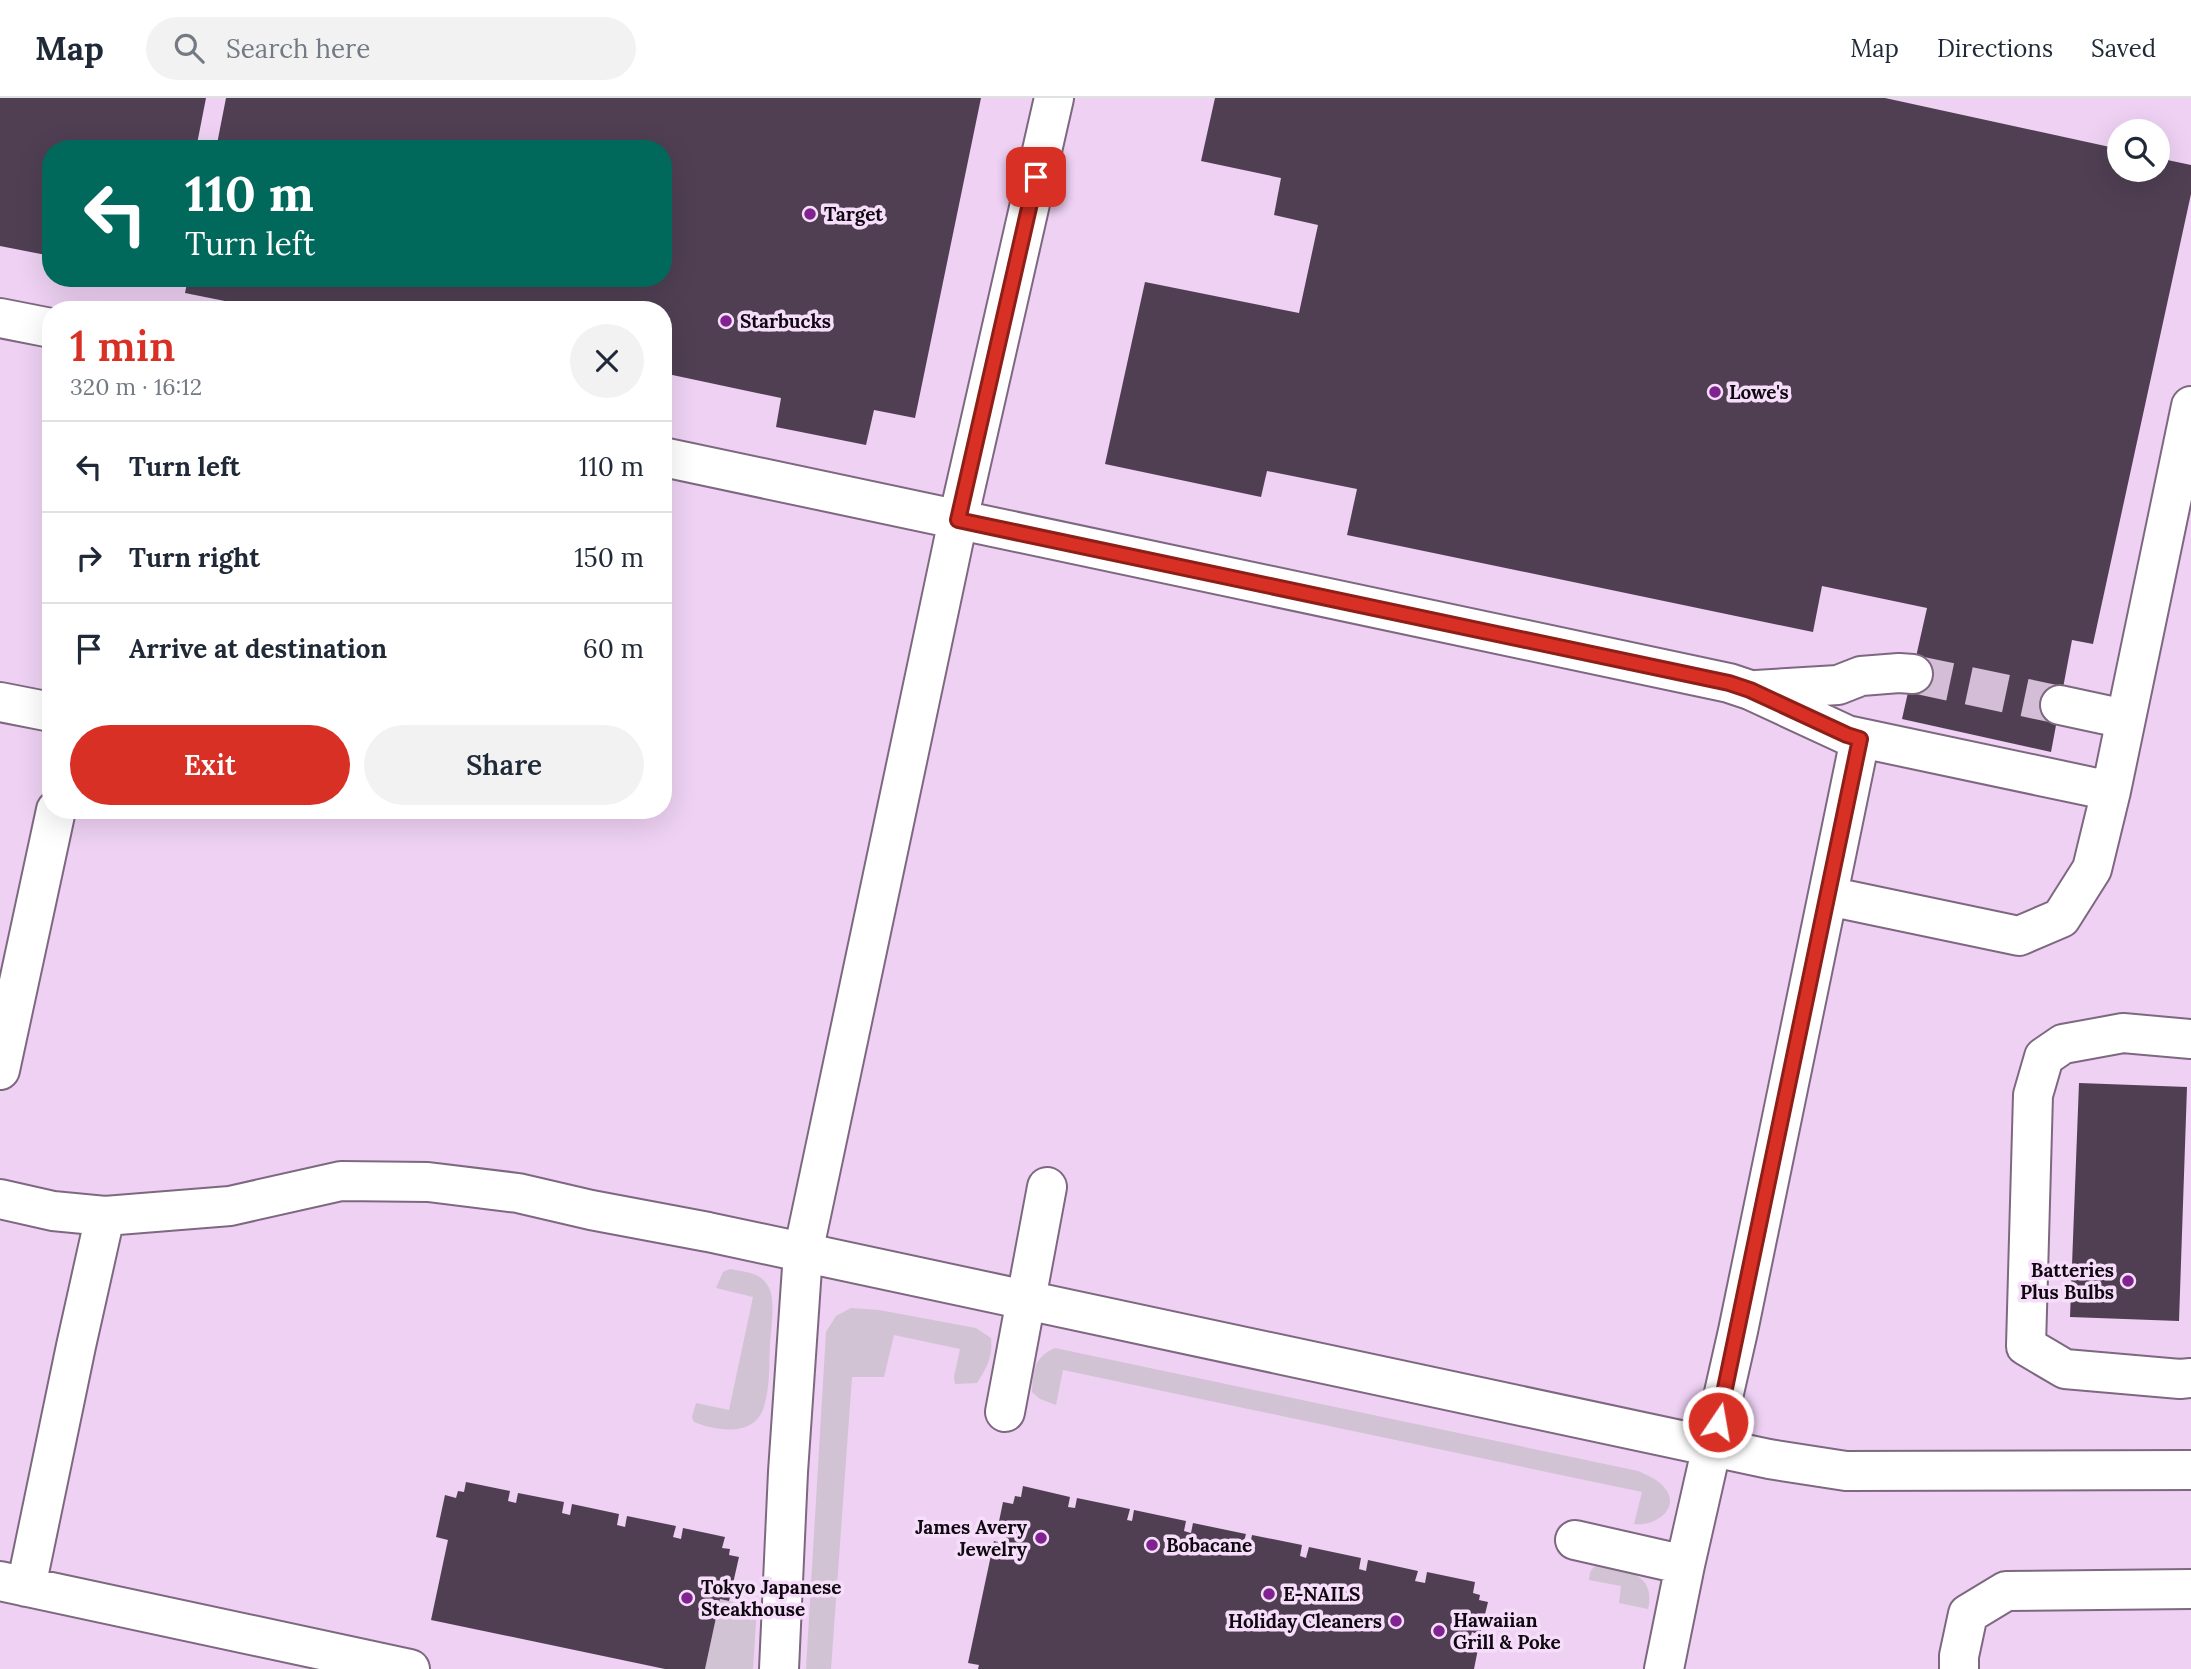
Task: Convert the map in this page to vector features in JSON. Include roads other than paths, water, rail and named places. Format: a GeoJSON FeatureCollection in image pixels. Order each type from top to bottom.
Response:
{"type":"FeatureCollection","features":[{"type":"Feature","properties":{"kind":"lane"},"geometry":{"type":"LineString","coordinates":[[779,1669],[788,1472],[803,1253],[958,520],[1054,98]]}},
{"type":"Feature","properties":{"kind":"lane"},"geometry":{"type":"LineString","coordinates":[[0,318],[42,326]]}},
{"type":"Feature","properties":{"kind":"lane"},"geometry":{"type":"LineString","coordinates":[[1828,896],[2020,936],[2061,918],[2092,869],[2111,791],[2191,406]]}},
{"type":"Feature","properties":{"kind":"lane"},"geometry":{"type":"LineString","coordinates":[[672,459],[1729,683],[1860,739],[2111,791]]}},
{"type":"Feature","properties":{"kind":"lane"},"geometry":{"type":"LineString","coordinates":[[1750,690],[1838,685],[1861,676],[1913,674]]}},
{"type":"Feature","properties":{"kind":"lane"},"geometry":{"type":"LineString","coordinates":[[0,702],[42,710]]}},
{"type":"Feature","properties":{"kind":"lane"},"geometry":{"type":"LineString","coordinates":[[2060,705],[2125,719]]}},
{"type":"Feature","properties":{"kind":"lane"},"geometry":{"type":"LineString","coordinates":[[1664,1669],[1713,1447],[1860,739]]}},
{"type":"Feature","properties":{"kind":"lane"},"geometry":{"type":"LineString","coordinates":[[0,1070],[54,819]]}},
{"type":"Feature","properties":{"kind":"lane"},"geometry":{"type":"LineString","coordinates":[[2191,1039],[2123,1033],[2063,1044],[2044,1057],[2033,1095],[2025,1346],[2065,1369],[2191,1378]]}},
{"type":"Feature","properties":{"kind":"lane"},"geometry":{"type":"LineString","coordinates":[[0,1199],[53,1211],[105,1216],[230,1206],[341,1181],[428,1182],[518,1193],[1027,1299],[1769,1459],[1846,1471],[2191,1469]]}},
{"type":"Feature","properties":{"kind":"lane"},"geometry":{"type":"LineString","coordinates":[[1005,1412],[1047,1187]]}},
{"type":"Feature","properties":{"kind":"lane"},"geometry":{"type":"LineString","coordinates":[[105,1216],[76,1346],[13,1584],[372,1665],[410,1669]]}},
{"type":"Feature","properties":{"kind":"lane"},"geometry":{"type":"LineString","coordinates":[[1575,1540],[1685,1565]]}},
{"type":"Feature","properties":{"kind":"lane"},"geometry":{"type":"LineString","coordinates":[[1959,1669],[1968,1614],[2006,1591],[2191,1590]]}},
{"type":"Feature","properties":{"kind":"tunnel"},"geometry":{"type":"LineString","coordinates":[[1913,674],[2060,705]]}},
{"type":"Feature","properties":{"kind":"place","name":"Target"},"geometry":{"type":"Point","coordinates":[810,214]}},
{"type":"Feature","properties":{"kind":"place","name":"Starbucks"},"geometry":{"type":"Point","coordinates":[726,321]}},
{"type":"Feature","properties":{"kind":"place","name":"Lowe's"},"geometry":{"type":"Point","coordinates":[1715,392]}},
{"type":"Feature","properties":{"kind":"place","name":"Batteries Plus Bulbs"},"geometry":{"type":"Point","coordinates":[2128,1281]}},
{"type":"Feature","properties":{"kind":"place","name":"James Avery Jewelry"},"geometry":{"type":"Point","coordinates":[1041,1538]}},
{"type":"Feature","properties":{"kind":"place","name":"Bobacane"},"geometry":{"type":"Point","coordinates":[1152,1545]}},
{"type":"Feature","properties":{"kind":"place","name":"E-NAILS"},"geometry":{"type":"Point","coordinates":[1269,1594]}},
{"type":"Feature","properties":{"kind":"place","name":"Tokyo Japanese Steakhouse"},"geometry":{"type":"Point","coordinates":[687,1598]}},
{"type":"Feature","properties":{"kind":"place","name":"Holiday Cleaners"},"geometry":{"type":"Point","coordinates":[1396,1621]}},
{"type":"Feature","properties":{"kind":"place","name":"Hawaiian Grill & Poke"},"geometry":{"type":"Point","coordinates":[1439,1631]}}]}
